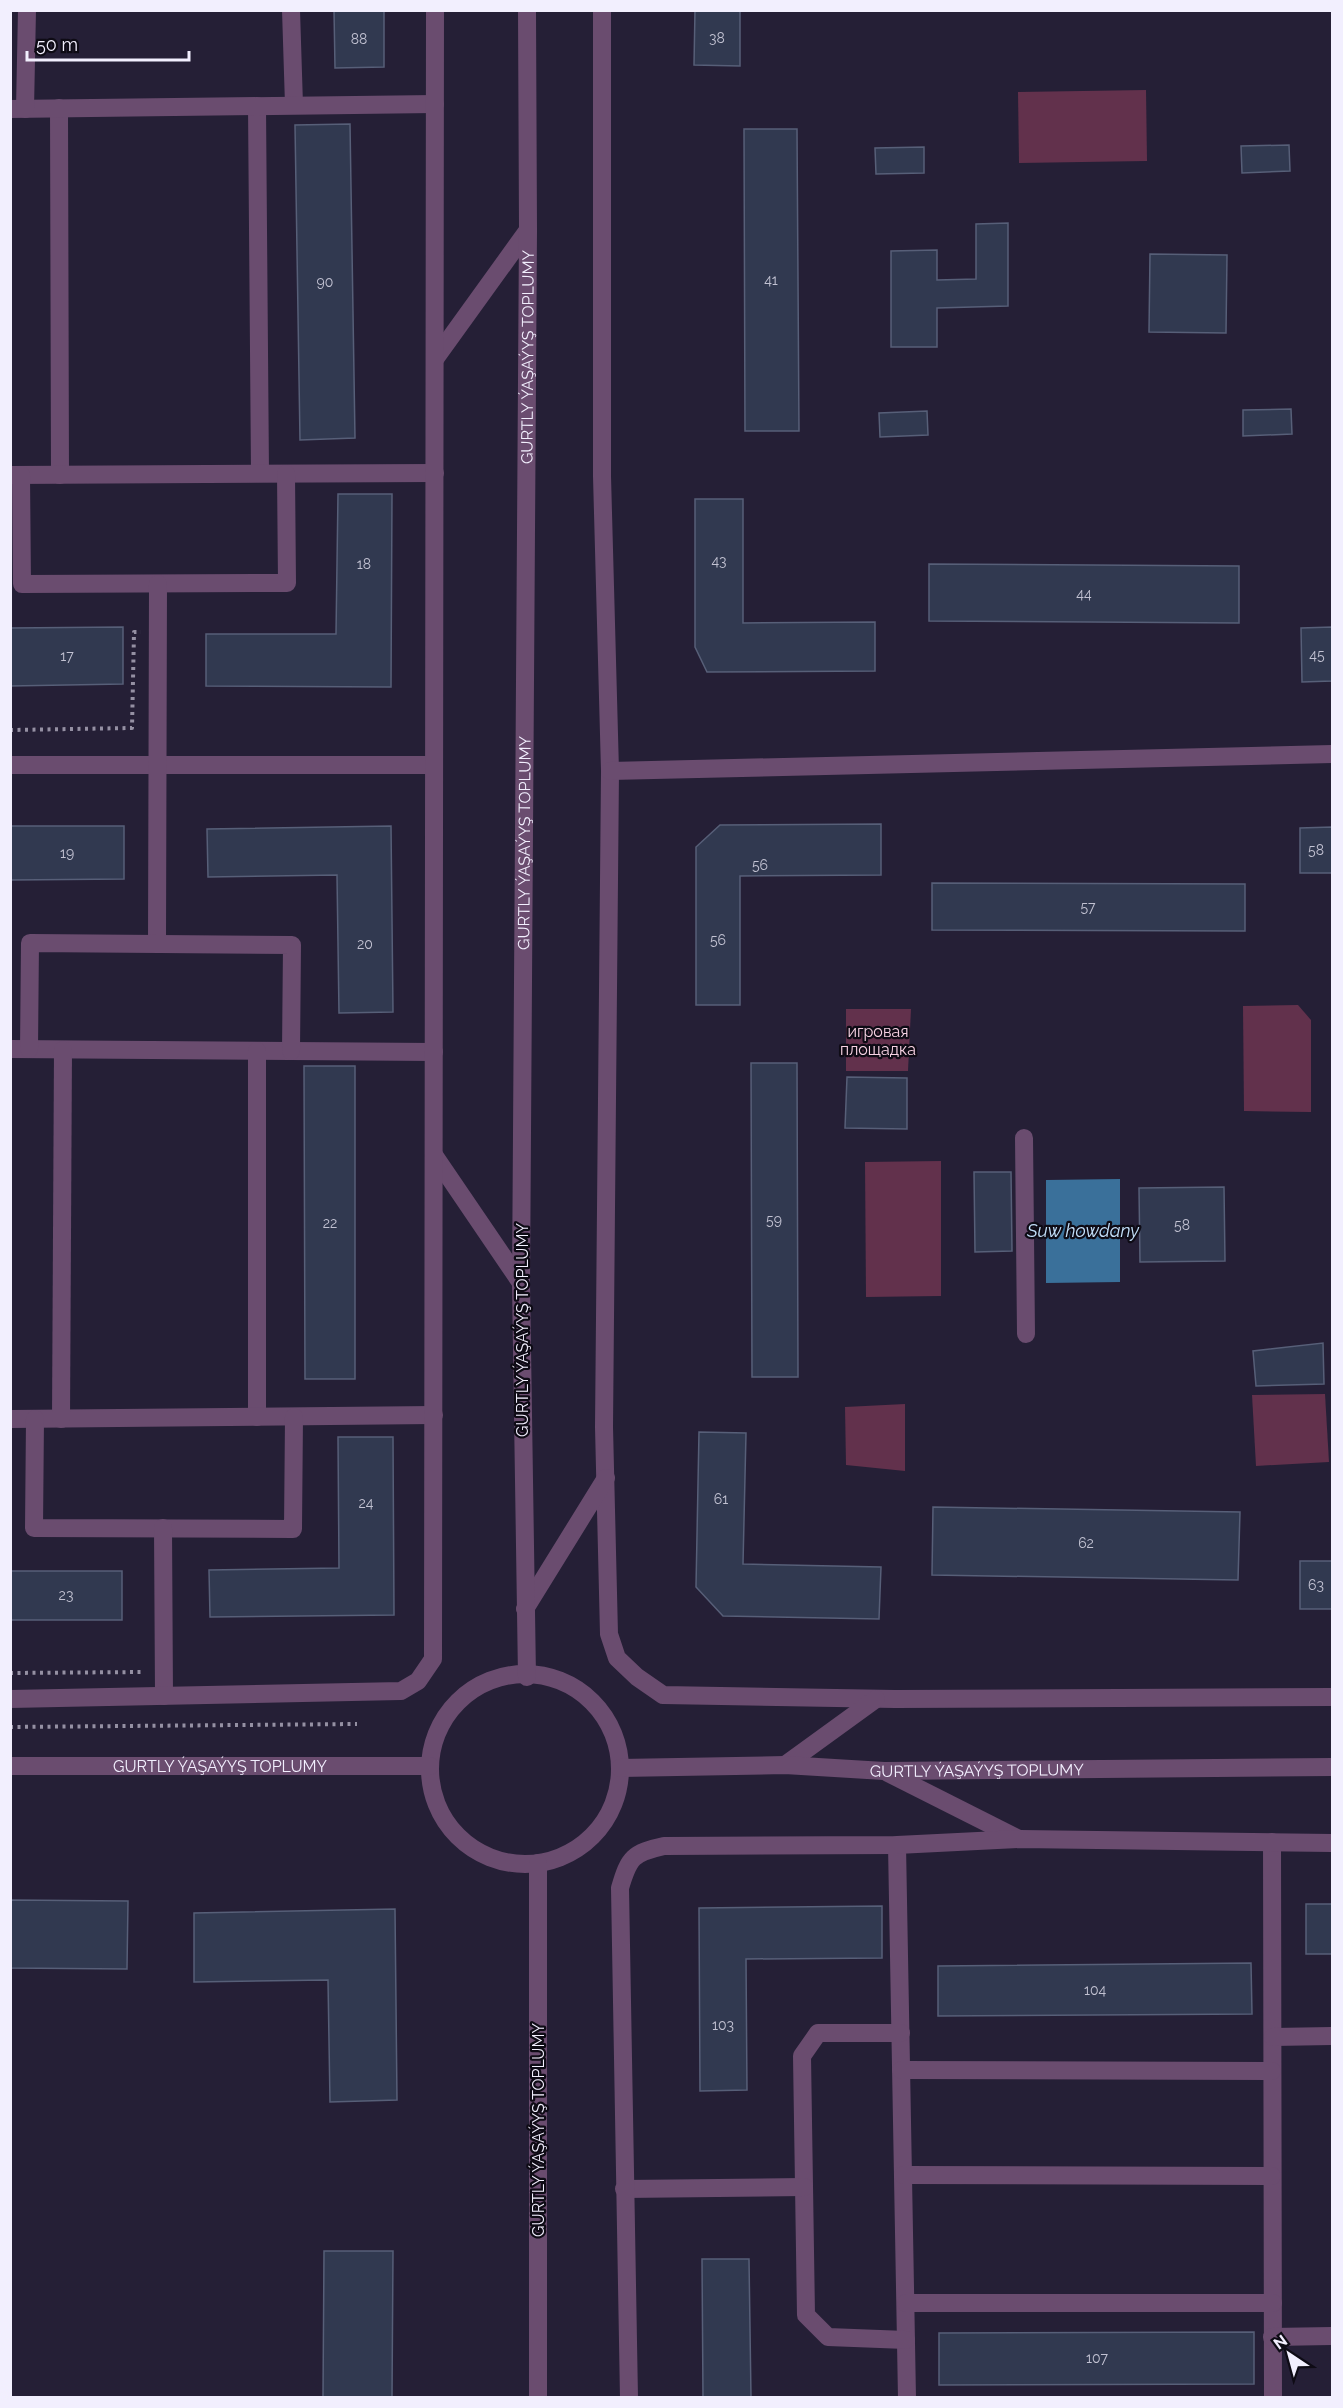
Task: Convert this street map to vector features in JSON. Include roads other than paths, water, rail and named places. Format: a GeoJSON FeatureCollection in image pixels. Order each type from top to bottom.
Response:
{"type":"FeatureCollection","features":[{"type":"Feature","properties":{"kind":"street"},"geometry":{"type":"LineString","coordinates":[[27,10],[18,109],[435,104]]}},
{"type":"Feature","properties":{"kind":"street"},"geometry":{"type":"LineString","coordinates":[[291,10],[294,105]]}},
{"type":"Feature","properties":{"kind":"street"},"geometry":{"type":"LineString","coordinates":[[10,1699],[401,1691],[418,1682],[434,1659],[435,10]]}},
{"type":"Feature","properties":{"kind":"street","name":"GURTLY ÝAŞAÝYŞ TOPLUMY"},"geometry":{"type":"LineString","coordinates":[[527,10],[528,230],[521,1283],[527,1677]]}},
{"type":"Feature","properties":{"kind":"street"},"geometry":{"type":"LineString","coordinates":[[602,10],[602,476],[610,771],[604,1427],[609,1634],[617,1658],[637,1677],[663,1695],[876,1699],[1332,1697]]}},
{"type":"Feature","properties":{"kind":"street"},"geometry":{"type":"LineString","coordinates":[[257,106],[260,473]]}},
{"type":"Feature","properties":{"kind":"street"},"geometry":{"type":"LineString","coordinates":[[59,108],[60,475]]}},
{"type":"Feature","properties":{"kind":"street"},"geometry":{"type":"LineString","coordinates":[[435,359],[528,230]]}},
{"type":"Feature","properties":{"kind":"street"},"geometry":{"type":"LineString","coordinates":[[286,474],[287,583],[22,584],[16,475],[435,473]]}},
{"type":"Feature","properties":{"kind":"street"},"geometry":{"type":"LineString","coordinates":[[158,584],[158,944]]}},
{"type":"Feature","properties":{"kind":"street"},"geometry":{"type":"LineString","coordinates":[[610,771],[1332,754]]}},
{"type":"Feature","properties":{"kind":"street"},"geometry":{"type":"LineString","coordinates":[[10,765],[434,765]]}},
{"type":"Feature","properties":{"kind":"street"},"geometry":{"type":"LineString","coordinates":[[29,1049],[30,943],[292,945],[291,1051]]}},
{"type":"Feature","properties":{"kind":"street"},"geometry":{"type":"LineString","coordinates":[[10,1049],[434,1052]]}},
{"type":"Feature","properties":{"kind":"street"},"geometry":{"type":"LineString","coordinates":[[61,1419],[63,1050]]}},
{"type":"Feature","properties":{"kind":"street"},"geometry":{"type":"LineString","coordinates":[[257,1051],[257,1417]]}},
{"type":"Feature","properties":{"kind":"street"},"geometry":{"type":"LineString","coordinates":[[1024,1138],[1026,1334]]}},
{"type":"Feature","properties":{"kind":"street"},"geometry":{"type":"LineString","coordinates":[[434,1155],[521,1283]]}},
{"type":"Feature","properties":{"kind":"street"},"geometry":{"type":"LineString","coordinates":[[10,1419],[434,1415]]}},
{"type":"Feature","properties":{"kind":"street"},"geometry":{"type":"LineString","coordinates":[[35,1419],[33,1528],[293,1529],[294,1417]]}},
{"type":"Feature","properties":{"kind":"street"},"geometry":{"type":"LineString","coordinates":[[525,1609],[606,1478]]}},
{"type":"Feature","properties":{"kind":"street"},"geometry":{"type":"LineString","coordinates":[[163,1528],[164,1696]]}},
{"type":"Feature","properties":{"kind":"street"},"geometry":{"type":"LineString","coordinates":[[513,1675],[527,1677],[550,1677],[566,1683],[594,1704],[614,1734],[620,1768],[614,1802],[597,1831],[570,1852],[538,1863],[519,1864],[501,1862],[484,1855],[461,1839],[443,1819],[435,1802],[430,1766],[439,1729],[448,1713],[461,1698],[494,1679],[513,1675]]}},
{"type":"Feature","properties":{"kind":"street"},"geometry":{"type":"LineString","coordinates":[[785,1765],[876,1699]]}},
{"type":"Feature","properties":{"kind":"street","name":"GURTLY ÝAŞAÝYŞ TOPLUMY"},"geometry":{"type":"LineString","coordinates":[[620,1768],[785,1765],[884,1771],[1332,1767]]}},
{"type":"Feature","properties":{"kind":"street","name":"GURTLY ÝAŞAÝYŞ TOPLUMY"},"geometry":{"type":"LineString","coordinates":[[10,1766],[430,1766]]}},
{"type":"Feature","properties":{"kind":"street"},"geometry":{"type":"LineString","coordinates":[[884,1771],[1020,1839]]}},
{"type":"Feature","properties":{"kind":"street"},"geometry":{"type":"LineString","coordinates":[[629,2397],[620,1888],[626,1866],[640,1852],[664,1846],[897,1845],[1020,1839],[1332,1844]]}},
{"type":"Feature","properties":{"kind":"street"},"geometry":{"type":"LineString","coordinates":[[1272,1842],[1272,2397]]}},
{"type":"Feature","properties":{"kind":"street"},"geometry":{"type":"LineString","coordinates":[[897,1845],[907,2397]]}},
{"type":"Feature","properties":{"kind":"street","name":"GURTLY ÝAŞAÝYŞ TOPLUMY"},"geometry":{"type":"LineString","coordinates":[[538,1863],[538,2397]]}},
{"type":"Feature","properties":{"kind":"street"},"geometry":{"type":"LineString","coordinates":[[901,2032],[818,2033],[802,2056],[806,2315],[828,2337],[906,2340]]}},
{"type":"Feature","properties":{"kind":"street"},"geometry":{"type":"LineString","coordinates":[[1273,2037],[1332,2036]]}},
{"type":"Feature","properties":{"kind":"street"},"geometry":{"type":"LineString","coordinates":[[901,2070],[1272,2071]]}},
{"type":"Feature","properties":{"kind":"street"},"geometry":{"type":"LineString","coordinates":[[903,2175],[1272,2176]]}},
{"type":"Feature","properties":{"kind":"street"},"geometry":{"type":"LineString","coordinates":[[624,2189],[804,2187]]}},
{"type":"Feature","properties":{"kind":"street"},"geometry":{"type":"LineString","coordinates":[[906,2303],[1272,2303]]}},
{"type":"Feature","properties":{"kind":"street"},"geometry":{"type":"LineString","coordinates":[[1272,2337],[1332,2336]]}},
{"type":"Feature","properties":{"kind":"water","name":"Suw howdany"},"geometry":{"type":"Polygon","coordinates":[[[1120,1179],[1120,1282],[1046,1283],[1046,1180],[1120,1179]]]}},
{"type":"Feature","properties":{"kind":"park label","name":"игровая площадка"},"geometry":{"type":"Point","coordinates":[878,1040]}}]}
